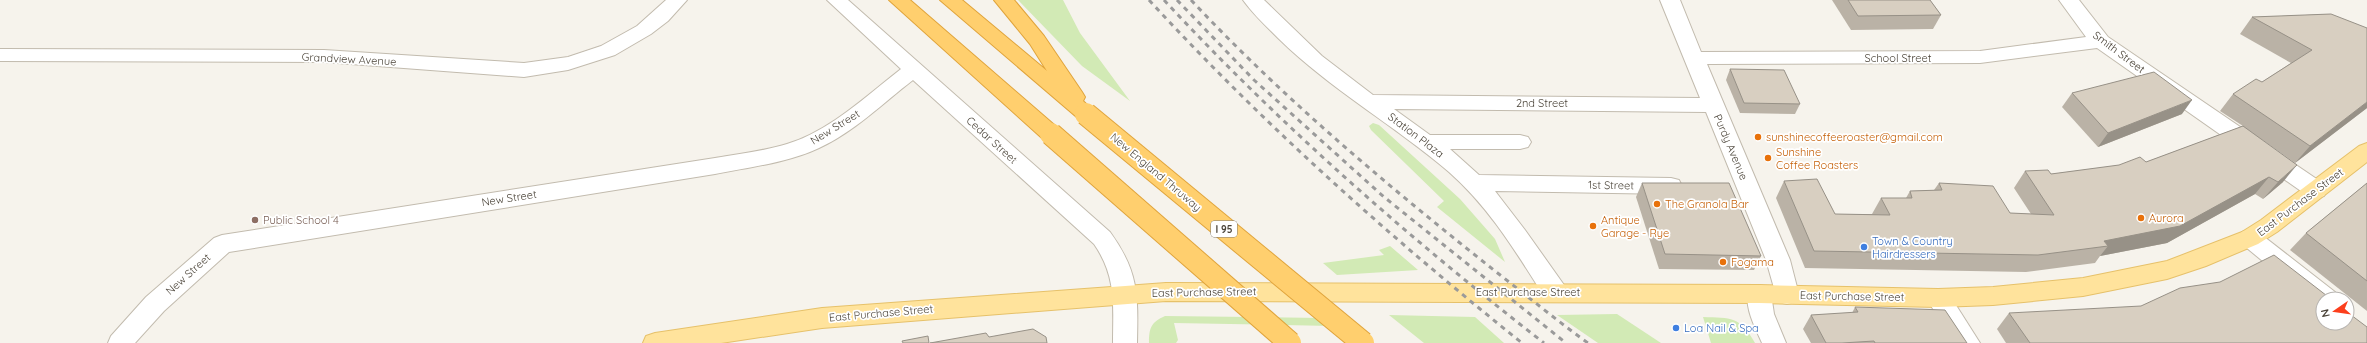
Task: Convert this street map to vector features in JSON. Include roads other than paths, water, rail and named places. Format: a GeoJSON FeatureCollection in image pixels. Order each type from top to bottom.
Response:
{"type":"FeatureCollection","features":[{"type":"Feature","properties":{"kind":"highway"},"geometry":{"type":"LineString","coordinates":[[899,0],[1290,343]]}},
{"type":"Feature","properties":{"kind":"highway","name":"New England Thruway"},"geometry":{"type":"LineString","coordinates":[[950,0],[1363,343]]}},
{"type":"Feature","properties":{"kind":"highway"},"geometry":{"type":"LineString","coordinates":[[1004,0],[1054,64],[1086,114]]}},
{"type":"Feature","properties":{"kind":"main road","name":"East Purchase Street"},"geometry":{"type":"LineString","coordinates":[[655,343],[822,318],[1125,294],[1212,290],[1787,294],[1938,298],[2038,292],[2128,279],[2198,260],[2250,238],[2270,226],[2367,151]]}},
{"type":"Feature","properties":{"kind":"street","name":"Grandview Avenue"},"geometry":{"type":"LineString","coordinates":[[0,55],[324,56],[524,70],[556,67],[605,53],[660,18],[677,0]]}},
{"type":"Feature","properties":{"kind":"street","name":"Cedar Street"},"geometry":{"type":"LineString","coordinates":[[837,0],[913,70],[1102,238],[1114,253],[1122,270],[1125,294],[1124,343]]}},
{"type":"Feature","properties":{"kind":"street","name":"Station Plaza"},"geometry":{"type":"LineString","coordinates":[[1257,0],[1318,64],[1427,142],[1474,183],[1493,203],[1512,228],[1555,292]]}},
{"type":"Feature","properties":{"kind":"street","name":"Purdy Avenue"},"geometry":{"type":"LineString","coordinates":[[1670,0],[1778,260],[1787,294]]}},
{"type":"Feature","properties":{"kind":"street","name":"Smith Street"},"geometry":{"type":"LineString","coordinates":[[2069,0],[2101,41],[2316,190]]}},
{"type":"Feature","properties":{"kind":"street","name":"School Street"},"geometry":{"type":"LineString","coordinates":[[1694,58],[1980,57],[2101,41]]}},
{"type":"Feature","properties":{"kind":"street","name":"New Street"},"geometry":{"type":"LineString","coordinates":[[120,343],[155,304],[222,244],[715,166],[790,151],[834,131],[913,70]]}},
{"type":"Feature","properties":{"kind":"street","name":"2nd Street"},"geometry":{"type":"LineString","coordinates":[[1370,102],[1713,105]]}},
{"type":"Feature","properties":{"kind":"street"},"geometry":{"type":"LineString","coordinates":[[1427,142],[1520,142]]}},
{"type":"Feature","properties":{"kind":"street","name":"1st Street"},"geometry":{"type":"LineString","coordinates":[[1474,183],[1693,187]]}},
{"type":"Feature","properties":{"kind":"street"},"geometry":{"type":"LineString","coordinates":[[1725,187],[1748,188]]}},
{"type":"Feature","properties":{"kind":"street"},"geometry":{"type":"LineString","coordinates":[[2250,238],[2316,291]]}},
{"type":"Feature","properties":{"kind":"street"},"geometry":{"type":"LineString","coordinates":[[1759,294],[1762,314],[1774,343]]}},
{"type":"Feature","properties":{"kind":"street"},"geometry":{"type":"LineString","coordinates":[[1938,298],[1968,343]]}},
{"type":"Feature","properties":{"kind":"railway"},"geometry":{"type":"LineString","coordinates":[[1149,0],[1237,91],[1329,179],[1424,262],[1522,343]]}},
{"type":"Feature","properties":{"kind":"railway"},"geometry":{"type":"LineString","coordinates":[[1164,0],[1208,47],[1254,92],[1347,179],[1444,263],[1544,343]]}},
{"type":"Feature","properties":{"kind":"railway"},"geometry":{"type":"LineString","coordinates":[[1177,0],[1254,80],[1384,197],[1566,343]]}},
{"type":"Feature","properties":{"kind":"railway"},"geometry":{"type":"LineString","coordinates":[[1191,0],[1226,37],[1300,107],[1376,174],[1455,239],[1588,343]]}},
{"type":"Feature","properties":{"kind":"place","name":"sunshinecoffeeroaster@gmail.com"},"geometry":{"type":"Point","coordinates":[1758,137]}},
{"type":"Feature","properties":{"kind":"place","name":"Sunshine Coffee Roasters"},"geometry":{"type":"Point","coordinates":[1768,158]}},
{"type":"Feature","properties":{"kind":"place","name":"The Granola Bar"},"geometry":{"type":"Point","coordinates":[1657,204]}},
{"type":"Feature","properties":{"kind":"place","name":"Aurora"},"geometry":{"type":"Point","coordinates":[2141,218]}},
{"type":"Feature","properties":{"kind":"place","name":"Public School 4"},"geometry":{"type":"Point","coordinates":[255,220]}},
{"type":"Feature","properties":{"kind":"place","name":"Antique Garage - Rye"},"geometry":{"type":"Point","coordinates":[1593,226]}},
{"type":"Feature","properties":{"kind":"place","name":"Town & Country Hairdressers"},"geometry":{"type":"Point","coordinates":[1864,247]}},
{"type":"Feature","properties":{"kind":"place","name":"Fogama"},"geometry":{"type":"Point","coordinates":[1723,262]}},
{"type":"Feature","properties":{"kind":"place","name":"Loa Nail & Spa"},"geometry":{"type":"Point","coordinates":[1676,328]}}]}
